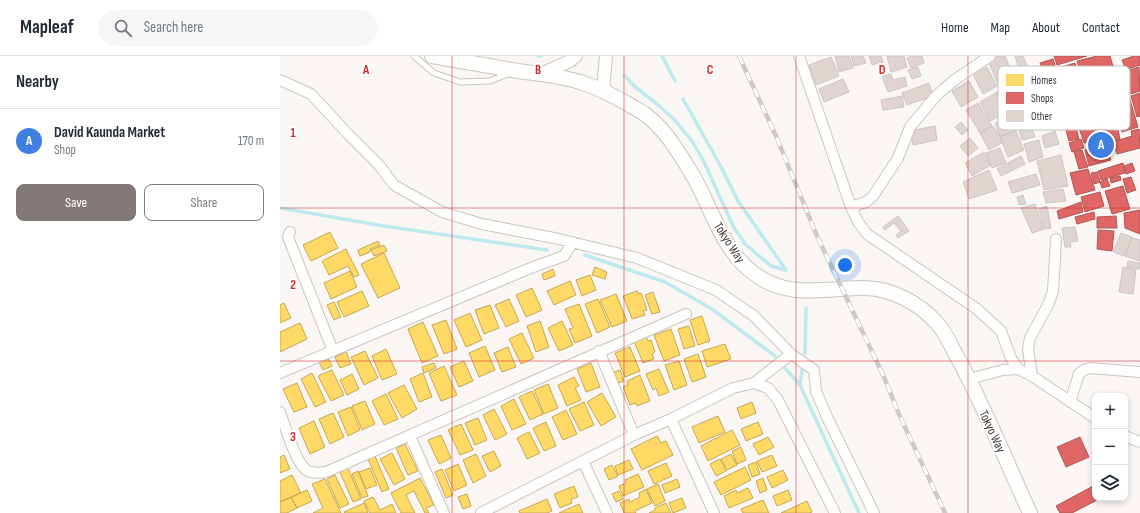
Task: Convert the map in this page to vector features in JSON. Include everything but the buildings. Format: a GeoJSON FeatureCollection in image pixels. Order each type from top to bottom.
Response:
{"type":"FeatureCollection","features":[{"type":"Feature","properties":{"kind":"main road","name":"Tokyo Way"},"geometry":{"type":"LineString","coordinates":[[432,56],[541,74],[582,83],[603,91],[646,115],[672,141],[697,182],[724,236],[738,258],[752,272],[773,285],[796,291],[812,292],[841,288],[872,288],[894,293],[919,307],[937,323],[948,340],[969,379],[1030,513]]}},
{"type":"Feature","properties":{"kind":"street"},"geometry":{"type":"LineString","coordinates":[[541,74],[570,61],[576,56]]}},
{"type":"Feature","properties":{"kind":"street"},"geometry":{"type":"LineString","coordinates":[[603,91],[606,56]]}},
{"type":"Feature","properties":{"kind":"street"},"geometry":{"type":"LineString","coordinates":[[799,56],[851,207],[858,222],[867,234],[977,309],[1001,331],[1011,358],[1018,370]]}},
{"type":"Feature","properties":{"kind":"street"},"geometry":{"type":"LineString","coordinates":[[851,207],[866,202],[874,196],[898,158],[910,127],[936,96],[953,81],[990,56]]}},
{"type":"Feature","properties":{"kind":"street"},"geometry":{"type":"LineString","coordinates":[[280,80],[311,94],[348,134],[380,165],[394,185],[442,212],[482,224],[573,242],[637,258],[716,290],[754,316],[791,354],[814,370],[816,391],[827,417],[874,513]]}},
{"type":"Feature","properties":{"kind":"street"},"geometry":{"type":"LineString","coordinates":[[290,232],[288,238],[333,351]]}},
{"type":"Feature","properties":{"kind":"street"},"geometry":{"type":"LineString","coordinates":[[1032,376],[1028,349],[1030,338],[1049,303],[1053,291],[1056,239]]}},
{"type":"Feature","properties":{"kind":"street"},"geometry":{"type":"LineString","coordinates":[[280,373],[533,267],[564,256],[573,242]]}},
{"type":"Feature","properties":{"kind":"street"},"geometry":{"type":"LineString","coordinates":[[280,412],[299,462],[306,470],[316,473],[326,472],[686,314]]}},
{"type":"Feature","properties":{"kind":"street"},"geometry":{"type":"LineString","coordinates":[[599,351],[634,435]]}},
{"type":"Feature","properties":{"kind":"street"},"geometry":{"type":"LineString","coordinates":[[481,513],[501,509],[583,461],[634,435],[671,419],[732,388],[754,383],[791,354]]}},
{"type":"Feature","properties":{"kind":"street"},"geometry":{"type":"LineString","coordinates":[[1070,402],[1079,374],[1084,370],[1090,368],[1140,372]]}},
{"type":"Feature","properties":{"kind":"street"},"geometry":{"type":"LineString","coordinates":[[969,379],[1003,370],[1018,370],[1032,376],[1092,416]]}},
{"type":"Feature","properties":{"kind":"street"},"geometry":{"type":"LineString","coordinates":[[754,383],[768,388],[778,400],[835,513]]}},
{"type":"Feature","properties":{"kind":"street"},"geometry":{"type":"LineString","coordinates":[[671,419],[714,513]]}},
{"type":"Feature","properties":{"kind":"street"},"geometry":{"type":"LineString","coordinates":[[410,436],[444,513]]}},
{"type":"Feature","properties":{"kind":"street"},"geometry":{"type":"LineString","coordinates":[[1128,437],[1140,442]]}},
{"type":"Feature","properties":{"kind":"street"},"geometry":{"type":"LineString","coordinates":[[583,461],[607,513]]}},
{"type":"Feature","properties":{"kind":"lane"},"geometry":{"type":"LineString","coordinates":[[414,56],[434,73],[460,82],[490,81],[517,71]]}},
{"type":"Feature","properties":{"kind":"waterway"},"geometry":{"type":"LineString","coordinates":[[662,56],[675,81]]}},
{"type":"Feature","properties":{"kind":"waterway"},"geometry":{"type":"LineString","coordinates":[[624,75],[634,86],[673,118],[692,141],[704,162],[733,226],[745,244],[771,266],[786,270]]}},
{"type":"Feature","properties":{"kind":"waterway"},"geometry":{"type":"LineString","coordinates":[[683,99],[720,165],[738,201],[786,270]]}},
{"type":"Feature","properties":{"kind":"waterway"},"geometry":{"type":"LineString","coordinates":[[280,208],[384,226],[547,250]]}},
{"type":"Feature","properties":{"kind":"waterway"},"geometry":{"type":"LineString","coordinates":[[585,255],[665,282],[712,309],[775,356]]}},
{"type":"Feature","properties":{"kind":"waterway"},"geometry":{"type":"LineString","coordinates":[[805,353],[806,308]]}},
{"type":"Feature","properties":{"kind":"waterway"},"geometry":{"type":"LineString","coordinates":[[783,366],[800,385],[859,513]]}},
{"type":"Feature","properties":{"kind":"waterway"},"geometry":{"type":"LineString","coordinates":[[800,384],[802,370]]}},
{"type":"Feature","properties":{"kind":"railway"},"geometry":{"type":"LineString","coordinates":[[739,56],[776,136],[817,236],[884,377],[898,412],[945,513]]}},
{"type":"Feature","properties":{"kind":"place","name":"David Kaunda Market"},"geometry":{"type":"Point","coordinates":[1101,145]}}]}
